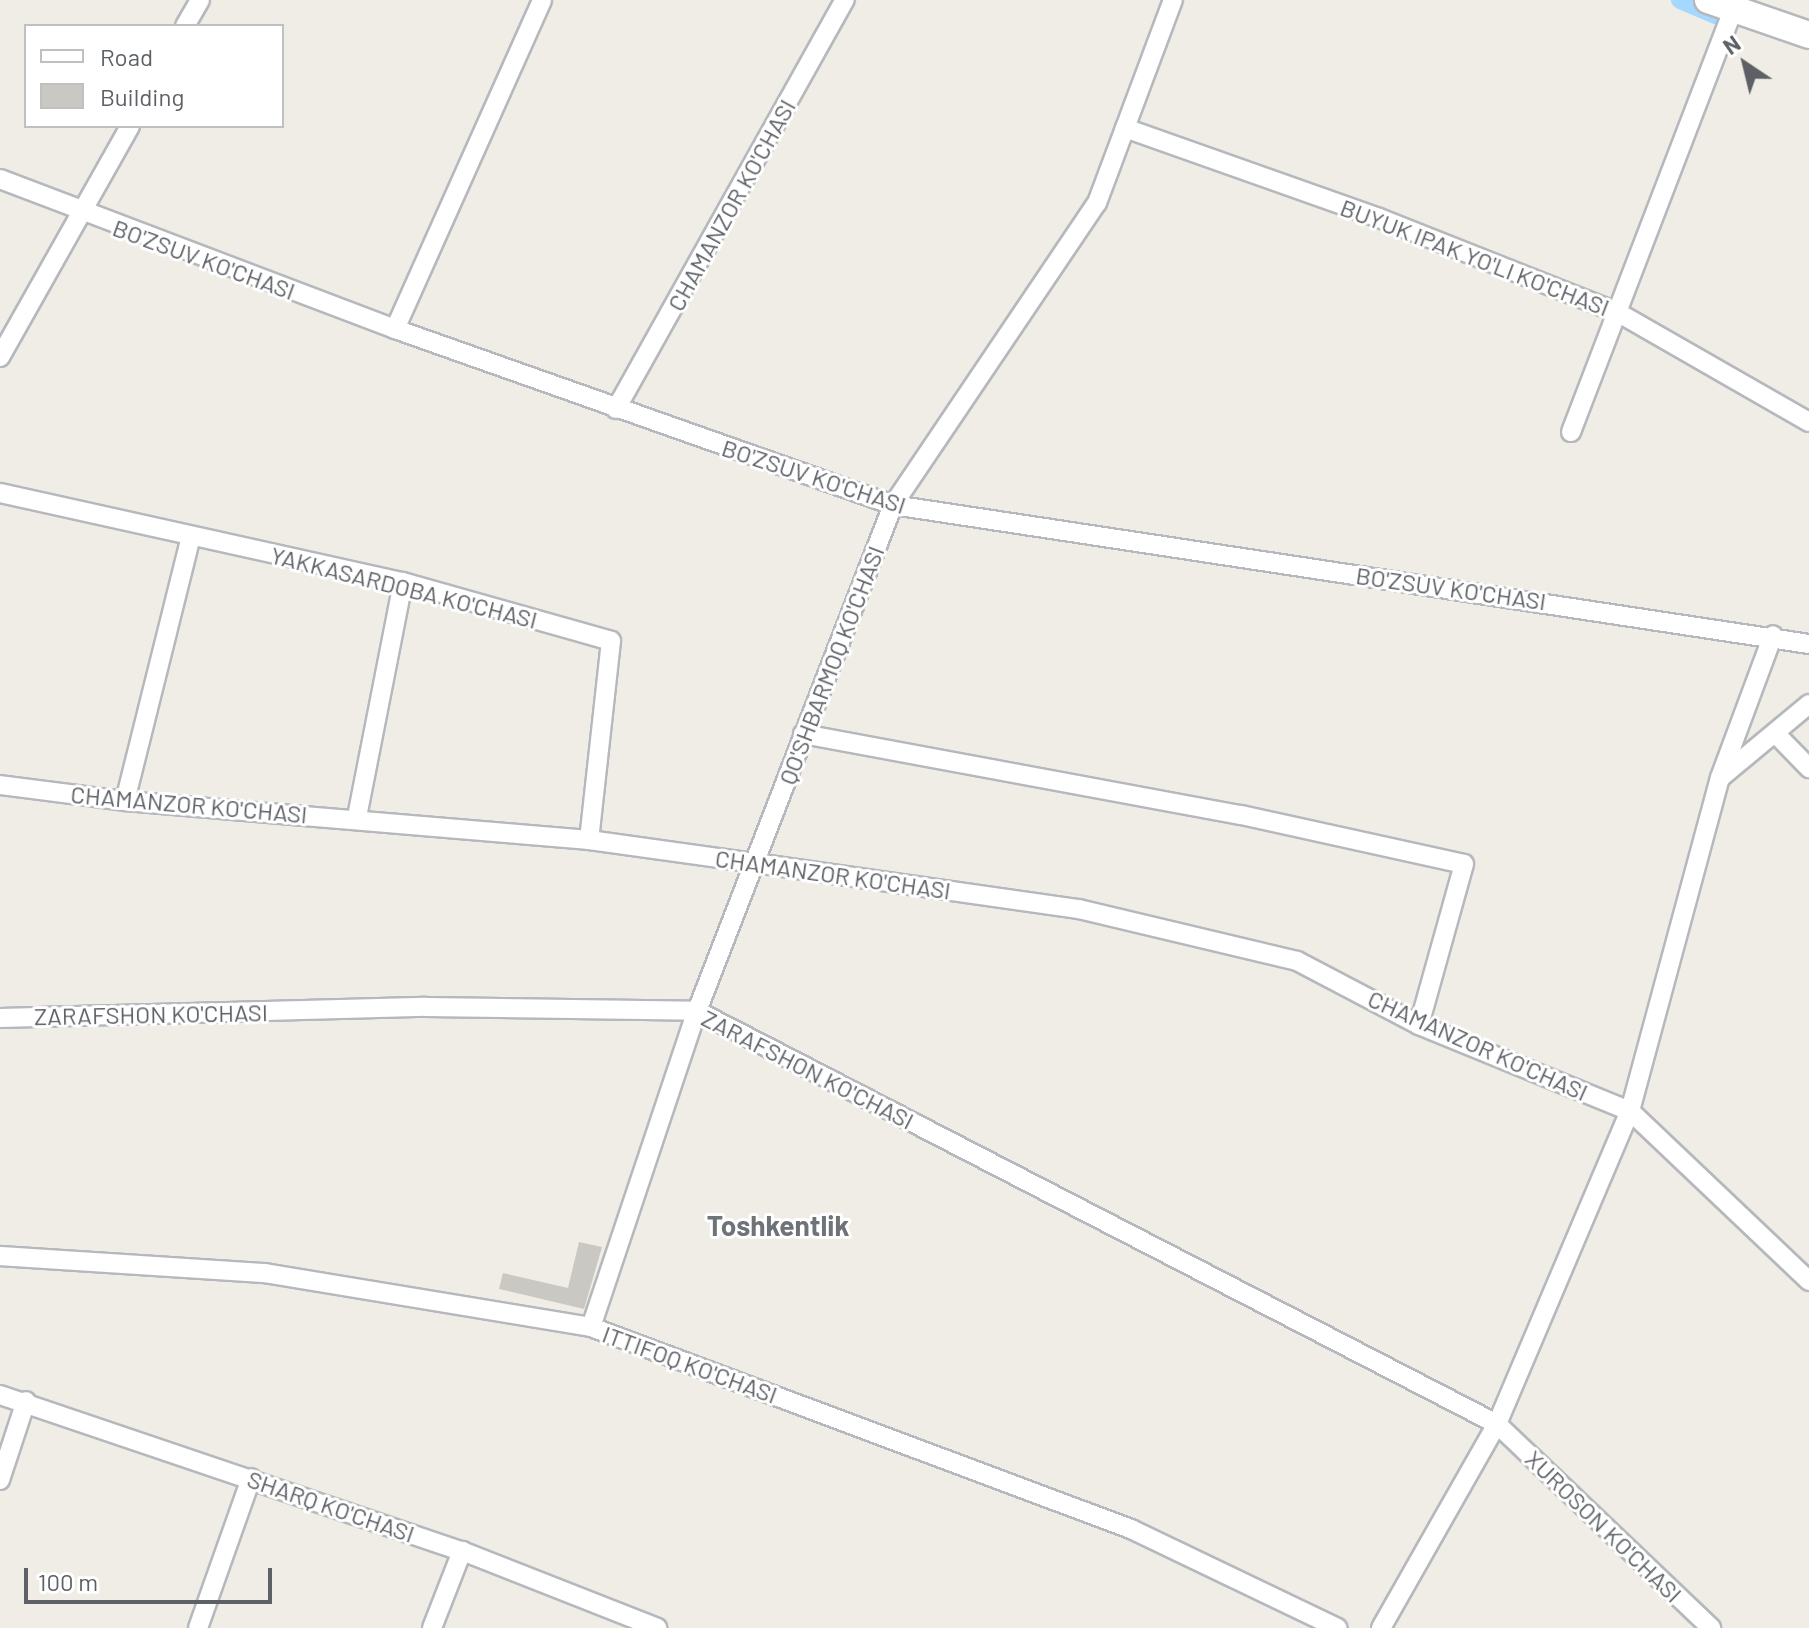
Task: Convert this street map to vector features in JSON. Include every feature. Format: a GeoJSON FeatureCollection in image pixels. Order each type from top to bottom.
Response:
{"type":"FeatureCollection","features":[{"type":"Feature","properties":{"kind":"street"},"geometry":{"type":"LineString","coordinates":[[186,24],[200,0]]}},
{"type":"Feature","properties":{"kind":"street"},"geometry":{"type":"LineString","coordinates":[[395,329],[542,0]]}},
{"type":"Feature","properties":{"kind":"street","name":"CHAMANZOR KO'CHASI"},"geometry":{"type":"LineString","coordinates":[[616,409],[845,0]]}},
{"type":"Feature","properties":{"kind":"street","name":"QO'SHBARMOQ KO'CHASI"},"geometry":{"type":"LineString","coordinates":[[591,1327],[697,1011],[893,505],[1097,203],[1173,0]]}},
{"type":"Feature","properties":{"kind":"street"},"geometry":{"type":"LineString","coordinates":[[1708,0],[1809,35]]}},
{"type":"Feature","properties":{"kind":"street"},"geometry":{"type":"LineString","coordinates":[[1571,432],[1733,10]]}},
{"type":"Feature","properties":{"kind":"street"},"geometry":{"type":"LineString","coordinates":[[0,357],[129,128]]}},
{"type":"Feature","properties":{"kind":"street","name":"BUYUK IPAK YO'LI KO'CHASI"},"geometry":{"type":"LineString","coordinates":[[1125,128],[1379,218],[1617,312],[1809,422]]}},
{"type":"Feature","properties":{"kind":"street","name":"BO'ZSUV KO'CHASI"},"geometry":{"type":"LineString","coordinates":[[0,179],[81,214],[395,329],[893,505],[1773,635],[1809,644]]}},
{"type":"Feature","properties":{"kind":"street","name":"YAKKASARDOBA KO'CHASI"},"geometry":{"type":"LineString","coordinates":[[0,493],[403,582],[611,641],[589,840]]}},
{"type":"Feature","properties":{"kind":"street"},"geometry":{"type":"LineString","coordinates":[[125,801],[191,536]]}},
{"type":"Feature","properties":{"kind":"street"},"geometry":{"type":"LineString","coordinates":[[357,817],[403,582]]}},
{"type":"Feature","properties":{"kind":"street"},"geometry":{"type":"LineString","coordinates":[[1381,1628],[1497,1424],[1630,1111],[1720,778],[1773,635]]}},
{"type":"Feature","properties":{"kind":"street"},"geometry":{"type":"LineString","coordinates":[[1720,778],[1809,704]]}},
{"type":"Feature","properties":{"kind":"street"},"geometry":{"type":"LineString","coordinates":[[1775,733],[1809,768]]}},
{"type":"Feature","properties":{"kind":"street"},"geometry":{"type":"LineString","coordinates":[[803,734],[1241,815],[1464,864],[1419,1025]]}},
{"type":"Feature","properties":{"kind":"street","name":"CHAMANZOR KO'CHASI"},"geometry":{"type":"LineString","coordinates":[[0,785],[125,801],[357,817],[589,840],[1079,909],[1281,957],[1419,1025],[1630,1111]]}},
{"type":"Feature","properties":{"kind":"street","name":"ZARAFSHON KO'CHASI"},"geometry":{"type":"LineString","coordinates":[[0,1018],[426,1007],[697,1011],[1497,1424]]}},
{"type":"Feature","properties":{"kind":"street"},"geometry":{"type":"LineString","coordinates":[[1630,1111],[1809,1281]]}},
{"type":"Feature","properties":{"kind":"street","name":"ITTIFOQ KO'CHASI"},"geometry":{"type":"LineString","coordinates":[[0,1256],[265,1273],[591,1327],[1131,1529],[1338,1628]]}},
{"type":"Feature","properties":{"kind":"street","name":"SHARQ KO'CHASI"},"geometry":{"type":"LineString","coordinates":[[0,1395],[26,1401],[462,1551],[657,1628]]}},
{"type":"Feature","properties":{"kind":"street"},"geometry":{"type":"LineString","coordinates":[[0,1480],[26,1401]]}},
{"type":"Feature","properties":{"kind":"street","name":"XUROSON KO'CHASI"},"geometry":{"type":"LineString","coordinates":[[1497,1424],[1711,1628]]}},
{"type":"Feature","properties":{"kind":"street"},"geometry":{"type":"LineString","coordinates":[[198,1628],[251,1478]]}},
{"type":"Feature","properties":{"kind":"street"},"geometry":{"type":"LineString","coordinates":[[432,1628],[462,1551]]}},
{"type":"Feature","properties":{"kind":"building"},"geometry":{"type":"Polygon","coordinates":[[[579,1242],[602,1247],[584,1309],[499,1289],[503,1273],[568,1288],[579,1242]]]}},
{"type":"Feature","properties":{"kind":"waterway"},"geometry":{"type":"LineString","coordinates":[[1680,0],[1716,15]]}},
{"type":"Feature","properties":{"kind":"district","name":"Toshkentlik"},"geometry":{"type":"Point","coordinates":[778,1225]}}]}
